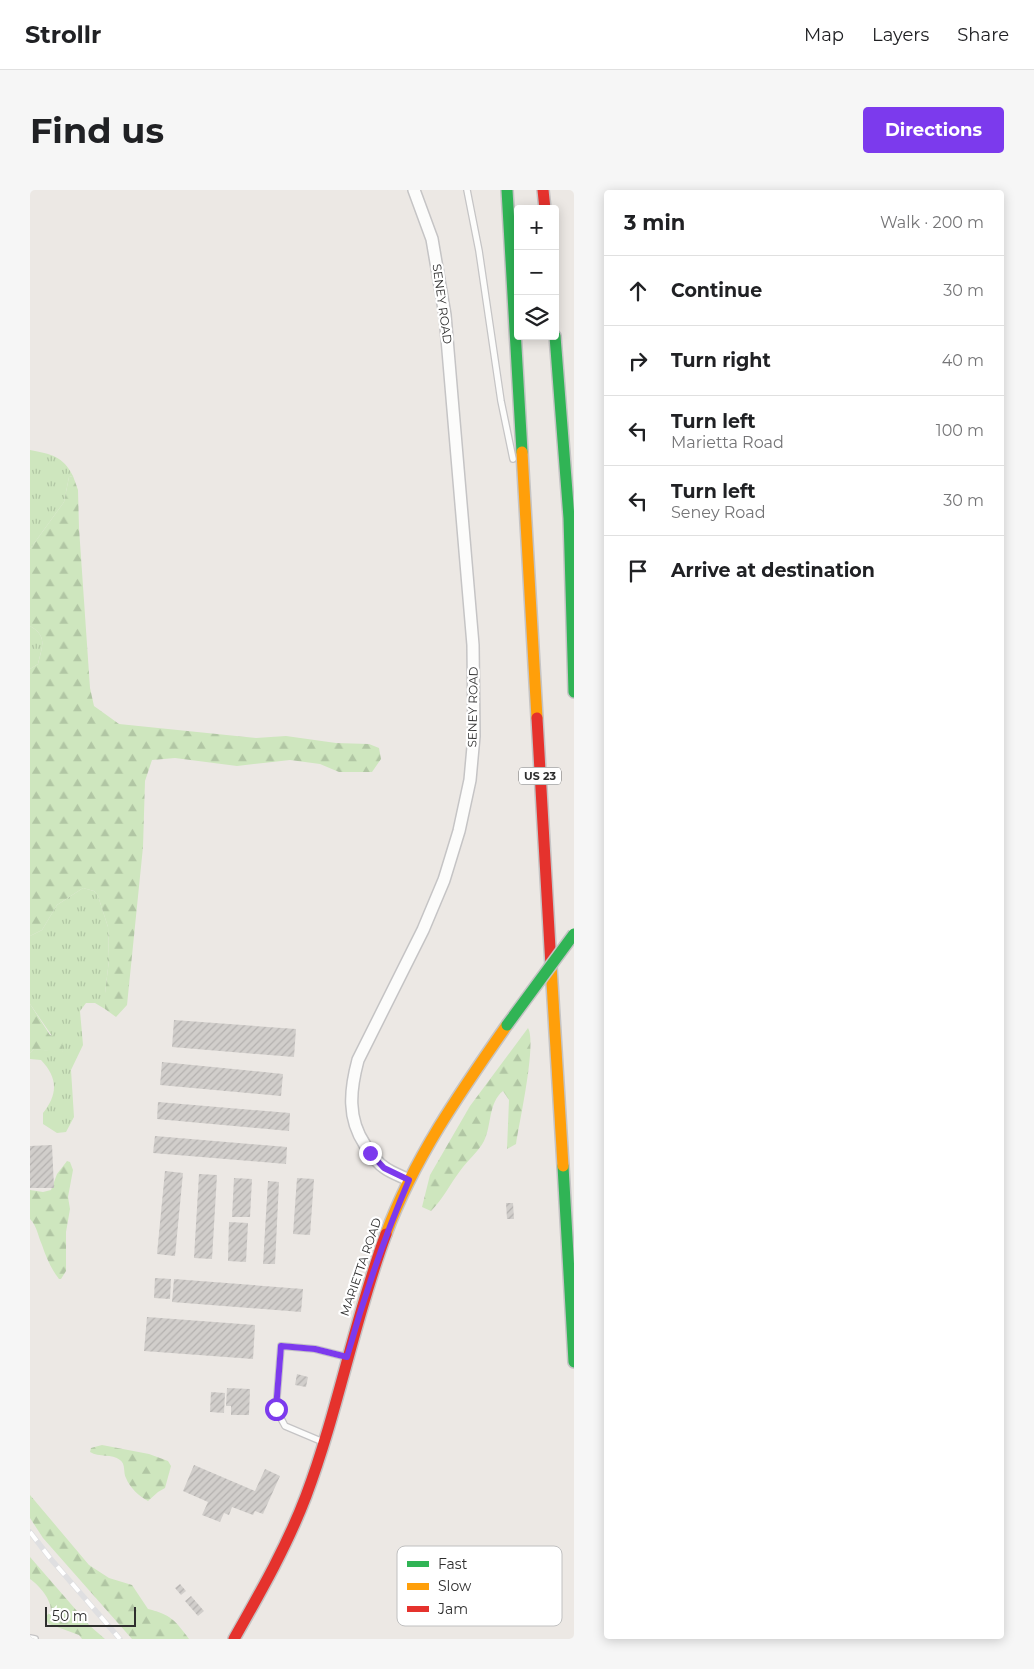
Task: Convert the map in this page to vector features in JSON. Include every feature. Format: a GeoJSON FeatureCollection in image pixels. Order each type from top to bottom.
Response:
{"type":"FeatureCollection","features":[{"type":"Feature","properties":{"kind":"main road","name":"US 23"},"geometry":{"type":"LineString","coordinates":[[507,190],[574,1362]]}},
{"type":"Feature","properties":{"kind":"main road"},"geometry":{"type":"LineString","coordinates":[[544,190],[545,205]]}},
{"type":"Feature","properties":{"kind":"main road"},"geometry":{"type":"LineString","coordinates":[[555,340],[569,518],[574,692]]}},
{"type":"Feature","properties":{"kind":"main road","name":"MARIETTA ROAD"},"geometry":{"type":"LineString","coordinates":[[234,1639],[262,1591],[301,1508],[323,1442],[358,1316],[389,1226],[409,1180],[466,1083],[574,934]]}},
{"type":"Feature","properties":{"kind":"street","name":"SENEY ROAD"},"geometry":{"type":"LineString","coordinates":[[409,1180],[384,1168],[370,1153],[358,1135],[350,1100],[352,1081],[358,1060],[423,930],[444,880],[459,831],[470,780],[474,736],[473,645],[445,315],[432,239],[414,190]]}},
{"type":"Feature","properties":{"kind":"lane"},"geometry":{"type":"LineString","coordinates":[[467,190],[479,251],[501,401],[515,465]]}},
{"type":"Feature","properties":{"kind":"lane"},"geometry":{"type":"LineString","coordinates":[[517,474],[524,510]]}},
{"type":"Feature","properties":{"kind":"lane"},"geometry":{"type":"LineString","coordinates":[[323,1442],[285,1426],[276,1409],[281,1346],[315,1349],[347,1357]]}},
{"type":"Feature","properties":{"kind":"lane"},"geometry":{"type":"LineString","coordinates":[[30,1638],[35,1639]]}},
{"type":"Feature","properties":{"kind":"green space"},"geometry":{"type":"Polygon","coordinates":[[[30,450],[61,460],[73,476],[69,477],[64,502],[30,549],[30,450]]]}},
{"type":"Feature","properties":{"kind":"green space"},"geometry":{"type":"Polygon","coordinates":[[[73,476],[78,490],[90,688],[94,706],[119,724],[256,738],[286,736],[336,743],[369,744],[379,748],[381,759],[372,772],[339,772],[320,764],[290,760],[237,766],[175,758],[152,760],[145,781],[143,847],[127,1005],[116,1017],[105,1009],[109,960],[108,927],[98,896],[94,891],[83,888],[57,905],[42,930],[30,936],[30,669],[38,664],[42,642],[36,630],[30,626],[30,549],[64,502],[69,477],[73,476]]]}},
{"type":"Feature","properties":{"kind":"green space"},"geometry":{"type":"Polygon","coordinates":[[[30,626],[39,634],[42,642],[38,664],[30,669],[30,626]]]}},
{"type":"Feature","properties":{"kind":"green space"},"geometry":{"type":"Polygon","coordinates":[[[83,888],[94,891],[98,896],[108,927],[109,960],[105,1009],[95,1003],[86,1003],[80,1011],[83,1045],[71,1070],[74,1117],[66,1132],[57,1133],[43,1124],[43,1113],[53,1093],[54,1086],[51,1073],[41,1060],[30,1059],[30,1053],[34,1049],[63,1052],[30,1004],[30,936],[42,930],[57,905],[83,888]]]}},
{"type":"Feature","properties":{"kind":"green space"},"geometry":{"type":"Polygon","coordinates":[[[30,1004],[50,1035],[62,1039],[63,1053],[34,1049],[30,1053],[30,1004]]]}},
{"type":"Feature","properties":{"kind":"green space"},"geometry":{"type":"Polygon","coordinates":[[[528,1028],[530,1036],[529,1066],[516,1144],[507,1149],[509,1100],[503,1091],[495,1102],[482,1145],[463,1167],[431,1211],[422,1207],[430,1175],[470,1106],[528,1028]]]}},
{"type":"Feature","properties":{"kind":"green space"},"geometry":{"type":"Polygon","coordinates":[[[67,1161],[70,1162],[73,1170],[68,1197],[70,1209],[66,1232],[66,1271],[61,1279],[59,1279],[49,1263],[36,1228],[30,1219],[30,1190],[43,1192],[51,1190],[57,1174],[67,1161]]]}},
{"type":"Feature","properties":{"kind":"green space"},"geometry":{"type":"Polygon","coordinates":[[[102,1445],[149,1454],[168,1461],[171,1466],[165,1488],[148,1501],[145,1499],[130,1485],[120,1460],[90,1452],[91,1448],[102,1445]]]}},
{"type":"Feature","properties":{"kind":"green space"},"geometry":{"type":"Polygon","coordinates":[[[30,1495],[89,1565],[109,1578],[132,1585],[148,1609],[172,1619],[189,1639],[132,1639],[43,1538],[30,1518],[30,1495]]]}},
{"type":"Feature","properties":{"kind":"green space"},"geometry":{"type":"Polygon","coordinates":[[[30,1557],[90,1626],[105,1639],[82,1639],[79,1635],[49,1624],[46,1620],[47,1615],[51,1612],[51,1607],[41,1589],[30,1579],[30,1557]]]}},
{"type":"Feature","properties":{"kind":"building"},"geometry":{"type":"Polygon","coordinates":[[[174,1020],[296,1029],[294,1057],[172,1047],[174,1020]]]}},
{"type":"Feature","properties":{"kind":"building"},"geometry":{"type":"Polygon","coordinates":[[[162,1062],[283,1074],[281,1096],[160,1085],[162,1062]]]}},
{"type":"Feature","properties":{"kind":"building"},"geometry":{"type":"Polygon","coordinates":[[[158,1102],[290,1113],[289,1131],[157,1119],[158,1102]]]}},
{"type":"Feature","properties":{"kind":"building"},"geometry":{"type":"Polygon","coordinates":[[[155,1136],[287,1147],[286,1164],[153,1153],[155,1136]]]}},
{"type":"Feature","properties":{"kind":"building"},"geometry":{"type":"Polygon","coordinates":[[[52,1145],[54,1188],[30,1188],[30,1146],[52,1145]]]}},
{"type":"Feature","properties":{"kind":"building"},"geometry":{"type":"Polygon","coordinates":[[[165,1171],[183,1173],[175,1256],[157,1254],[165,1171]]]}},
{"type":"Feature","properties":{"kind":"building"},"geometry":{"type":"Polygon","coordinates":[[[199,1174],[217,1175],[212,1259],[194,1258],[199,1174]]]}},
{"type":"Feature","properties":{"kind":"building"},"geometry":{"type":"Polygon","coordinates":[[[234,1178],[252,1179],[250,1217],[232,1217],[234,1178]]]}},
{"type":"Feature","properties":{"kind":"building"},"geometry":{"type":"Polygon","coordinates":[[[297,1178],[314,1179],[310,1235],[293,1234],[297,1178]]]}},
{"type":"Feature","properties":{"kind":"building"},"geometry":{"type":"Polygon","coordinates":[[[268,1181],[279,1182],[275,1264],[263,1264],[268,1181]]]}},
{"type":"Feature","properties":{"kind":"building"},"geometry":{"type":"Polygon","coordinates":[[[506,1203],[513,1203],[514,1219],[507,1219],[506,1203]]]}},
{"type":"Feature","properties":{"kind":"building"},"geometry":{"type":"Polygon","coordinates":[[[229,1222],[248,1223],[246,1262],[228,1261],[229,1222]]]}},
{"type":"Feature","properties":{"kind":"building"},"geometry":{"type":"Polygon","coordinates":[[[155,1278],[171,1279],[170,1299],[154,1298],[155,1278]]]}},
{"type":"Feature","properties":{"kind":"building"},"geometry":{"type":"Polygon","coordinates":[[[174,1279],[303,1289],[301,1312],[172,1302],[174,1279]]]}},
{"type":"Feature","properties":{"kind":"building"},"geometry":{"type":"Polygon","coordinates":[[[147,1317],[255,1325],[253,1359],[144,1351],[147,1317]]]}},
{"type":"Feature","properties":{"kind":"building"},"geometry":{"type":"Polygon","coordinates":[[[297,1374],[308,1377],[306,1387],[295,1385],[297,1374]]]}},
{"type":"Feature","properties":{"kind":"building"},"geometry":{"type":"Polygon","coordinates":[[[227,1388],[250,1389],[249,1415],[231,1415],[231,1406],[226,1406],[227,1388]]]}},
{"type":"Feature","properties":{"kind":"building"},"geometry":{"type":"Polygon","coordinates":[[[211,1392],[225,1393],[224,1413],[210,1412],[211,1392]]]}},
{"type":"Feature","properties":{"kind":"building"},"geometry":{"type":"Polygon","coordinates":[[[194,1465],[255,1491],[265,1469],[280,1476],[263,1514],[255,1511],[253,1515],[232,1507],[229,1515],[224,1513],[220,1522],[202,1515],[208,1502],[183,1491],[194,1465]]]}},
{"type":"Feature","properties":{"kind":"building"},"geometry":{"type":"Polygon","coordinates":[[[180,1584],[186,1591],[181,1595],[175,1588],[180,1584]]]}},
{"type":"Feature","properties":{"kind":"building"},"geometry":{"type":"Polygon","coordinates":[[[191,1596],[204,1611],[198,1616],[185,1601],[191,1596]]]}},
{"type":"Feature","properties":{"kind":"railway"},"geometry":{"type":"LineString","coordinates":[[30,1532],[120,1639]]}},
{"type":"Feature","properties":{"kind":"traffic: fast"},"geometry":{"type":"LineString","coordinates":[[507,190],[522,452]]}},
{"type":"Feature","properties":{"kind":"traffic: fast"},"geometry":{"type":"LineString","coordinates":[[555,340],[569,518],[574,692]]}},
{"type":"Feature","properties":{"kind":"traffic: fast"},"geometry":{"type":"LineString","coordinates":[[507,1025],[574,934]]}},
{"type":"Feature","properties":{"kind":"traffic: fast"},"geometry":{"type":"LineString","coordinates":[[563,1166],[574,1362]]}},
{"type":"Feature","properties":{"kind":"traffic: slow"},"geometry":{"type":"LineString","coordinates":[[522,452],[537,718]]}},
{"type":"Feature","properties":{"kind":"traffic: slow"},"geometry":{"type":"LineString","coordinates":[[551,966],[563,1166]]}},
{"type":"Feature","properties":{"kind":"traffic: slow"},"geometry":{"type":"LineString","coordinates":[[386,1234],[397,1206],[424,1152],[456,1100],[507,1025]]}},
{"type":"Feature","properties":{"kind":"traffic: jam"},"geometry":{"type":"LineString","coordinates":[[543,190],[545,205]]}},
{"type":"Feature","properties":{"kind":"traffic: jam"},"geometry":{"type":"LineString","coordinates":[[537,718],[551,966]]}},
{"type":"Feature","properties":{"kind":"traffic: jam"},"geometry":{"type":"LineString","coordinates":[[234,1639],[282,1551],[299,1515],[328,1431],[364,1299],[386,1234]]}},
{"type":"Feature","properties":{"kind":"route"},"geometry":{"type":"LineString","coordinates":[[276,1409],[281,1346],[315,1349],[347,1357],[358,1316],[389,1226],[409,1180],[384,1168],[370,1153]]}}]}
